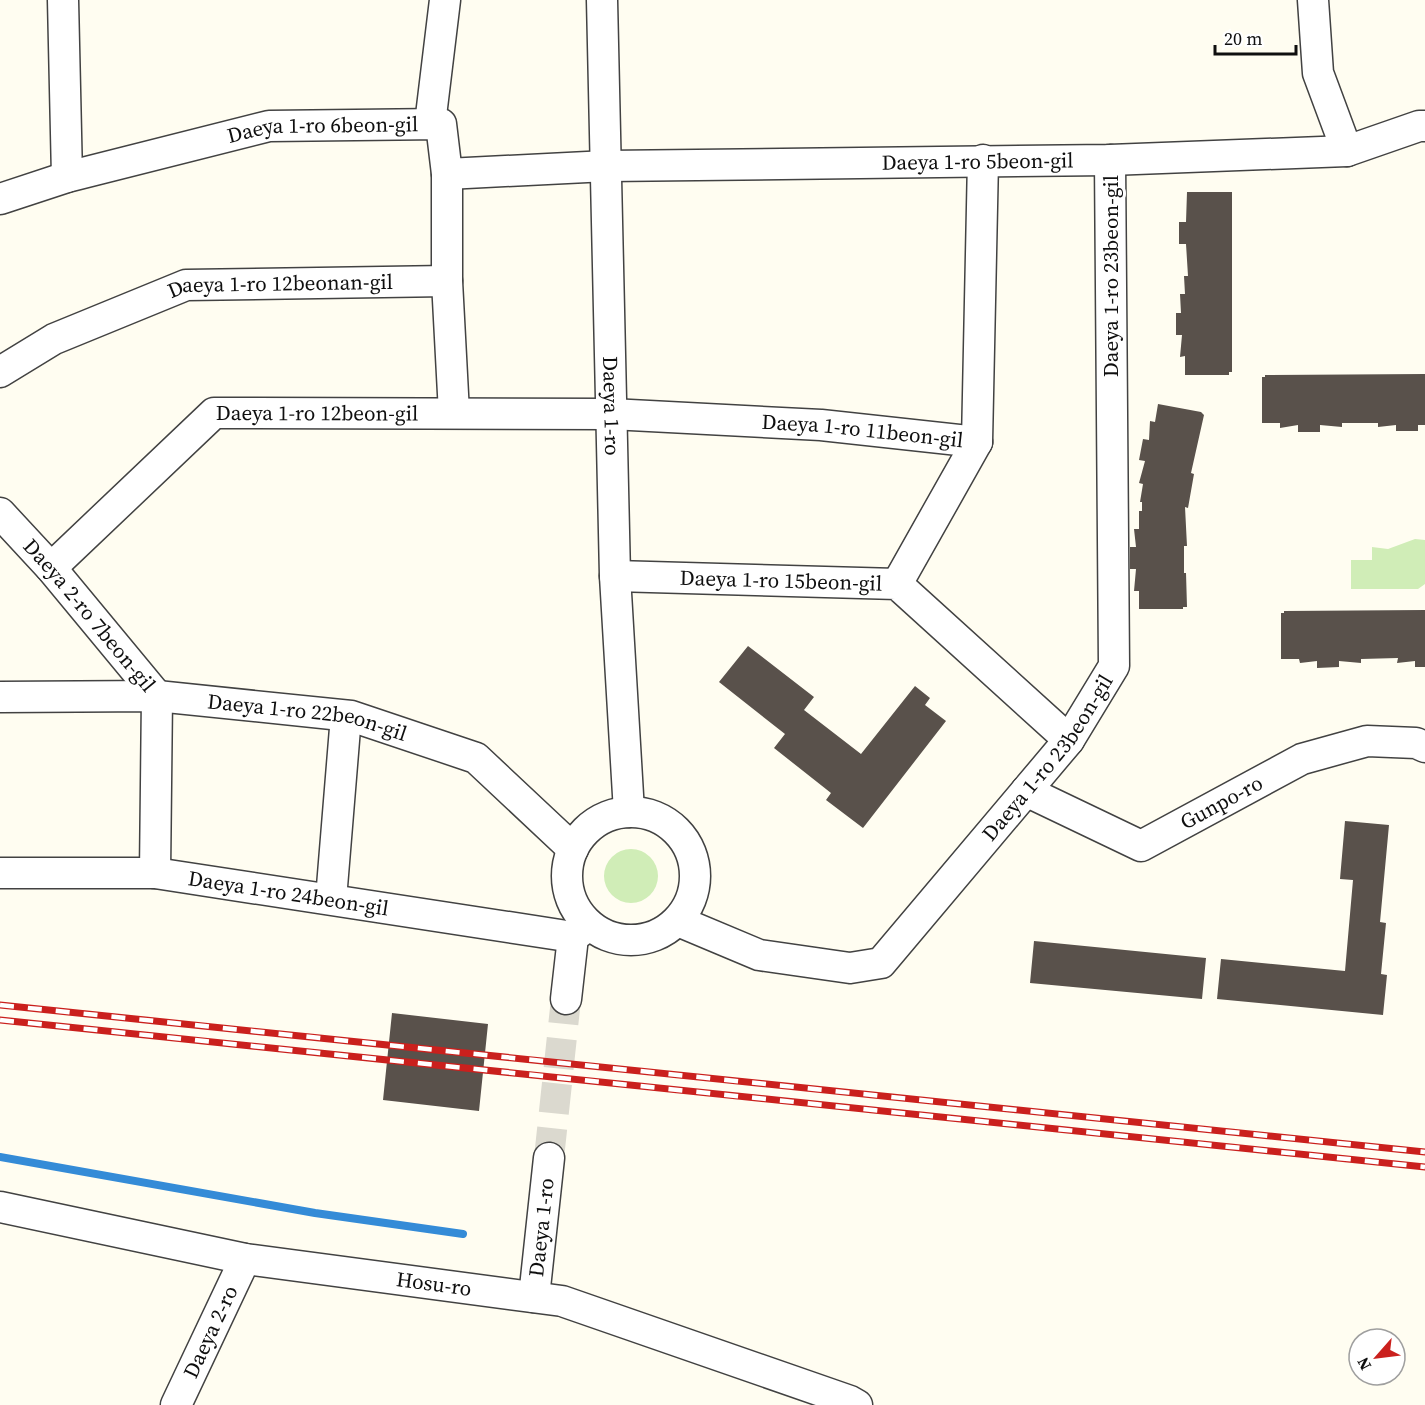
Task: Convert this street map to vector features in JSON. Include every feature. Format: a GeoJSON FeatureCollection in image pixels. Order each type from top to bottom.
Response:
{"type":"FeatureCollection","features":[{"type":"Feature","properties":{"kind":"street"},"geometry":{"type":"LineString","coordinates":[[63,0],[67,177]]}},
{"type":"Feature","properties":{"kind":"street"},"geometry":{"type":"LineString","coordinates":[[430,124],[445,0]]}},
{"type":"Feature","properties":{"kind":"street","name":"Daeya 1-ro"},"geometry":{"type":"LineString","coordinates":[[602,0],[615,576],[628,812]]}},
{"type":"Feature","properties":{"kind":"street"},"geometry":{"type":"LineString","coordinates":[[1313,0],[1318,73],[1347,151],[1419,126],[1425,126]]}},
{"type":"Feature","properties":{"kind":"street","name":"Daeya 1-ro 6beon-gil"},"geometry":{"type":"LineString","coordinates":[[0,199],[67,177],[269,126],[441,124],[447,174]]}},
{"type":"Feature","properties":{"kind":"street","name":"Daeya 1-ro 5beon-gil"},"geometry":{"type":"LineString","coordinates":[[607,166],[1110,160],[1347,151]]}},
{"type":"Feature","properties":{"kind":"street","name":"Daeya 1-ro 11beon-gil"},"geometry":{"type":"LineString","coordinates":[[611,414],[820,425],[977,442],[983,160]]}},
{"type":"Feature","properties":{"kind":"street","name":"Daeya 1-ro 23beon-gil"},"geometry":{"type":"LineString","coordinates":[[678,921],[759,955],[850,968],[881,963],[1069,740],[1114,666],[1110,160]]}},
{"type":"Feature","properties":{"kind":"street"},"geometry":{"type":"LineString","coordinates":[[454,413],[447,281],[447,174],[607,166]]}},
{"type":"Feature","properties":{"kind":"street","name":"Daeya 1-ro 12beonan-gil"},"geometry":{"type":"LineString","coordinates":[[0,372],[54,339],[186,285],[447,281]]}},
{"type":"Feature","properties":{"kind":"street","name":"Daeya 1-ro 12beon-gil"},"geometry":{"type":"LineString","coordinates":[[51,568],[214,413],[611,414]]}},
{"type":"Feature","properties":{"kind":"street"},"geometry":{"type":"LineString","coordinates":[[897,584],[977,442]]}},
{"type":"Feature","properties":{"kind":"street","name":"Daeya 2-ro 7beon-gil"},"geometry":{"type":"LineString","coordinates":[[0,513],[51,568],[157,696],[155,873]]}},
{"type":"Feature","properties":{"kind":"street","name":"Daeya 1-ro 15beon-gil"},"geometry":{"type":"LineString","coordinates":[[615,576],[897,584],[1069,740]]}},
{"type":"Feature","properties":{"kind":"street","name":"Daeya 1-ro 22beon-gil"},"geometry":{"type":"LineString","coordinates":[[0,697],[157,696],[346,716],[476,758],[573,849]]}},
{"type":"Feature","properties":{"kind":"street"},"geometry":{"type":"LineString","coordinates":[[331,899],[346,716]]}},
{"type":"Feature","properties":{"kind":"street","name":"Gunpo-ro"},"geometry":{"type":"LineString","coordinates":[[1026,791],[1141,846],[1302,759],[1367,741],[1416,743],[1425,747]]}},
{"type":"Feature","properties":{"kind":"street"},"geometry":{"type":"LineString","coordinates":[[566,999],[581,931],[576,909],[568,890],[567,869],[573,849],[582,835],[595,823],[611,815],[628,812],[654,816],[675,829],[690,850],[696,874],[692,900],[678,921],[662,933],[644,940],[624,940],[581,931]]}},
{"type":"Feature","properties":{"kind":"street","name":"Daeya 1-ro 24beon-gil"},"geometry":{"type":"LineString","coordinates":[[0,873],[155,873],[331,899],[581,931]]}},
{"type":"Feature","properties":{"kind":"street","name":"Daeya 1-ro"},"geometry":{"type":"LineString","coordinates":[[534,1297],[549,1158]]}},
{"type":"Feature","properties":{"kind":"street","name":"Hosu-ro"},"geometry":{"type":"LineString","coordinates":[[0,1207],[245,1259],[562,1301],[857,1405]]}},
{"type":"Feature","properties":{"kind":"street","name":"Daeya 2-ro"},"geometry":{"type":"LineString","coordinates":[[176,1405],[245,1259]]}},
{"type":"Feature","properties":{"kind":"green space"},"geometry":{"type":"Polygon","coordinates":[[[1415,539],[1425,540],[1425,584],[1418,589],[1351,589],[1351,560],[1372,560],[1372,547],[1388,549],[1415,539]]]}},
{"type":"Feature","properties":{"kind":"green space"},"geometry":{"type":"Polygon","coordinates":[[[631,849],[641,851],[650,857],[656,866],[658,876],[656,886],[650,895],[641,901],[631,903],[621,901],[612,895],[606,886],[604,876],[606,866],[612,857],[621,851],[631,849]]]}},
{"type":"Feature","properties":{"kind":"building"},"geometry":{"type":"Polygon","coordinates":[[[1187,192],[1232,192],[1232,372],[1229,372],[1229,375],[1185,375],[1185,356],[1180,357],[1182,335],[1176,335],[1176,313],[1181,313],[1180,294],[1185,294],[1184,276],[1188,276],[1186,244],[1179,244],[1179,222],[1186,222],[1187,192]]]}},
{"type":"Feature","properties":{"kind":"building"},"geometry":{"type":"Polygon","coordinates":[[[1425,374],[1425,425],[1418,425],[1418,431],[1396,431],[1396,425],[1378,427],[1378,423],[1342,423],[1342,427],[1320,425],[1320,432],[1298,432],[1298,425],[1280,428],[1280,423],[1262,423],[1262,377],[1265,375],[1425,374]]]}},
{"type":"Feature","properties":{"kind":"building"},"geometry":{"type":"Polygon","coordinates":[[[1158,404],[1201,412],[1204,415],[1191,473],[1194,474],[1188,508],[1185,507],[1187,546],[1184,546],[1184,573],[1186,573],[1187,607],[1183,609],[1139,609],[1139,591],[1134,591],[1136,569],[1130,569],[1130,547],[1136,547],[1134,529],[1139,529],[1139,511],[1142,511],[1142,502],[1140,502],[1143,484],[1139,483],[1145,461],[1139,460],[1143,439],[1149,440],[1150,421],[1155,422],[1158,404]]]}},
{"type":"Feature","properties":{"kind":"building"},"geometry":{"type":"Polygon","coordinates":[[[1425,610],[1425,667],[1415,667],[1415,661],[1397,663],[1398,658],[1361,659],[1361,663],[1339,661],[1339,667],[1317,668],[1317,661],[1300,663],[1299,659],[1281,659],[1281,613],[1284,611],[1425,610]]]}},
{"type":"Feature","properties":{"kind":"building"},"geometry":{"type":"Polygon","coordinates":[[[748,646],[814,697],[804,710],[861,754],[915,686],[930,698],[925,705],[946,721],[863,828],[826,800],[831,793],[774,748],[785,734],[719,682],[748,646]]]}},
{"type":"Feature","properties":{"kind":"building"},"geometry":{"type":"Polygon","coordinates":[[[1345,821],[1389,825],[1380,922],[1386,923],[1381,974],[1387,975],[1383,1015],[1217,999],[1221,959],[1345,971],[1353,880],[1340,879],[1345,821]]]}},
{"type":"Feature","properties":{"kind":"building"},"geometry":{"type":"Polygon","coordinates":[[[1034,941],[1206,958],[1202,999],[1030,983],[1034,941]]]}},
{"type":"Feature","properties":{"kind":"building"},"geometry":{"type":"Polygon","coordinates":[[[392,1013],[488,1024],[479,1111],[383,1100],[392,1013]]]}},
{"type":"Feature","properties":{"kind":"waterway"},"geometry":{"type":"LineString","coordinates":[[0,1157],[315,1213],[463,1234]]}},
{"type":"Feature","properties":{"kind":"tunnel"},"geometry":{"type":"LineString","coordinates":[[549,1158],[566,999]]}},
{"type":"Feature","properties":{"kind":"railway"},"geometry":{"type":"LineString","coordinates":[[0,1005],[1425,1152]]}},
{"type":"Feature","properties":{"kind":"railway"},"geometry":{"type":"LineString","coordinates":[[0,1020],[1425,1167]]}}]}
